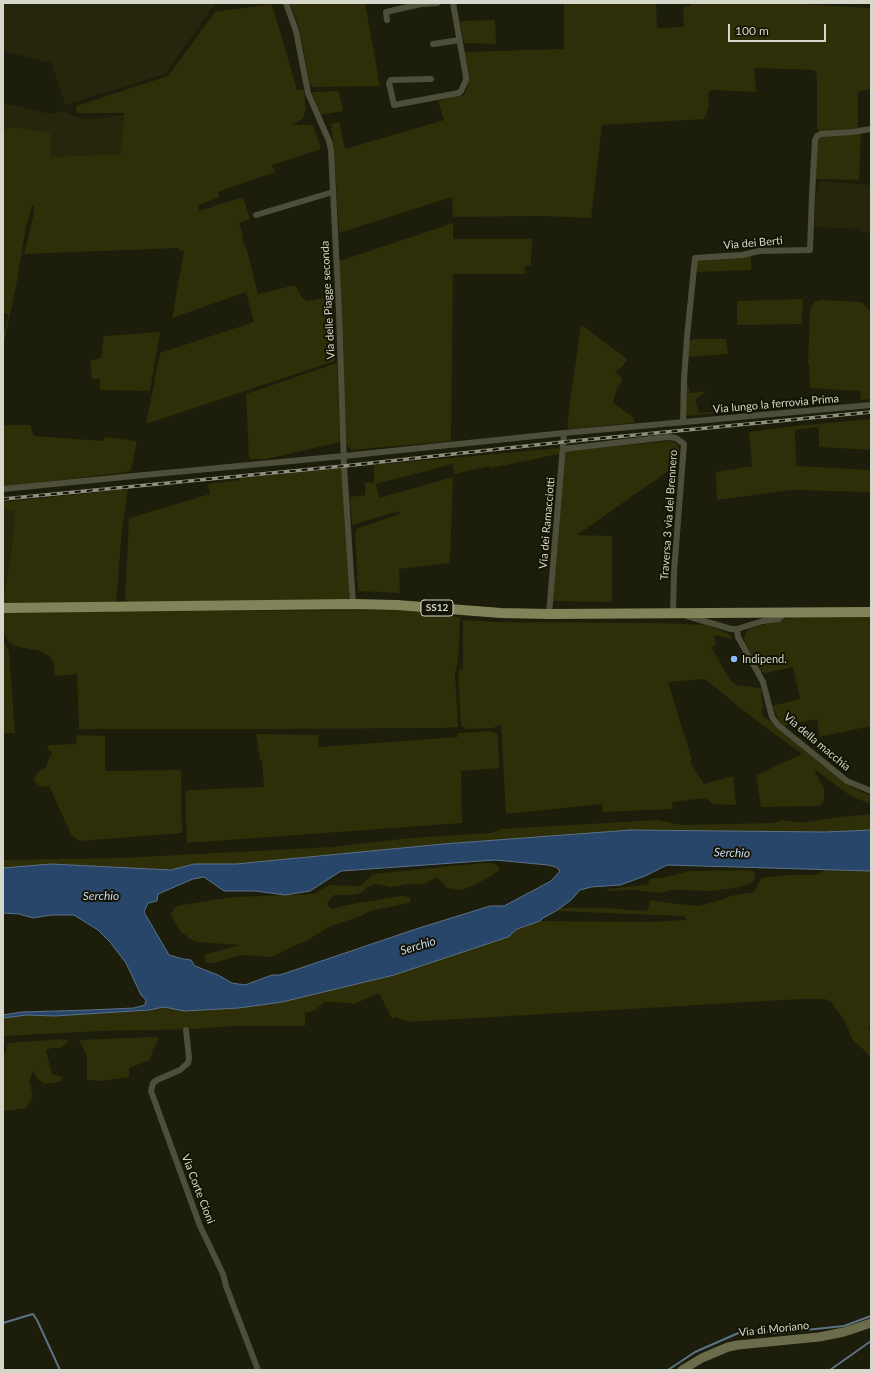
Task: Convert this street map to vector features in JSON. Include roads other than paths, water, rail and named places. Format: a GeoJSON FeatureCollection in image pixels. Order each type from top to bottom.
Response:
{"type":"FeatureCollection","features":[{"type":"Feature","properties":{"kind":"main road","name":"SS12"},"geometry":{"type":"LineString","coordinates":[[3,608],[396,604],[501,613],[549,614],[871,612]]}},
{"type":"Feature","properties":{"kind":"main road","name":"Via di Moriano"},"geometry":{"type":"LineString","coordinates":[[682,1370],[702,1358],[728,1347],[819,1337],[844,1332],[871,1323]]}},
{"type":"Feature","properties":{"kind":"street","name":"Via delle Piagge seconda"},"geometry":{"type":"LineString","coordinates":[[286,3],[296,31],[308,93],[329,141],[333,192],[344,456],[353,604]]}},
{"type":"Feature","properties":{"kind":"street"},"geometry":{"type":"LineString","coordinates":[[387,20],[386,12],[422,4],[437,3]]}},
{"type":"Feature","properties":{"kind":"street"},"geometry":{"type":"LineString","coordinates":[[431,79],[391,80],[389,83],[394,106],[461,92],[466,80],[453,3]]}},
{"type":"Feature","properties":{"kind":"street"},"geometry":{"type":"LineString","coordinates":[[433,44],[460,40]]}},
{"type":"Feature","properties":{"kind":"street","name":"Via dei Berti"},"geometry":{"type":"LineString","coordinates":[[683,422],[686,350],[695,258],[759,251],[810,250],[815,140],[817,136],[821,134],[871,129]]}},
{"type":"Feature","properties":{"kind":"street"},"geometry":{"type":"LineString","coordinates":[[256,215],[333,192]]}},
{"type":"Feature","properties":{"kind":"street","name":"Via lungo la ferrovia Prima"},"geometry":{"type":"LineString","coordinates":[[3,490],[564,433],[871,405]]}},
{"type":"Feature","properties":{"kind":"street","name":"Via dei Ramacciotti"},"geometry":{"type":"LineString","coordinates":[[549,614],[564,433]]}},
{"type":"Feature","properties":{"kind":"street","name":"Traversa 3 via del Brennero"},"geometry":{"type":"LineString","coordinates":[[563,449],[668,437],[676,438],[684,444],[674,572],[677,614]]}},
{"type":"Feature","properties":{"kind":"street"},"geometry":{"type":"LineString","coordinates":[[677,614],[731,629],[737,629],[763,621],[779,619],[786,612]]}},
{"type":"Feature","properties":{"kind":"street","name":"Via della macchia"},"geometry":{"type":"LineString","coordinates":[[737,629],[738,637],[763,682],[771,713],[778,725],[847,781],[871,792]]}},
{"type":"Feature","properties":{"kind":"street","name":"Via Corte Cioni"},"geometry":{"type":"LineString","coordinates":[[186,1030],[189,1058],[188,1063],[180,1070],[157,1080],[153,1083],[151,1090],[200,1226],[224,1274],[226,1286],[258,1370]]}},
{"type":"Feature","properties":{"kind":"water","name":"Serchio"},"geometry":{"type":"Polygon","coordinates":[[[631,830],[825,832],[871,830],[871,871],[667,865],[645,876],[620,885],[591,887],[580,890],[571,900],[556,911],[540,921],[517,929],[508,937],[394,975],[282,1002],[239,1008],[184,1011],[164,1007],[149,1010],[55,1016],[27,1015],[3,1018],[3,1015],[22,1012],[134,1008],[145,1005],[146,1000],[141,995],[126,963],[110,942],[98,930],[74,915],[51,915],[33,918],[19,914],[3,913],[3,868],[51,864],[171,870],[194,864],[236,864],[443,844],[631,830]],[[495,860],[341,871],[310,891],[285,895],[255,891],[224,891],[204,877],[193,879],[158,894],[157,901],[148,903],[144,912],[169,955],[191,960],[195,966],[218,975],[232,983],[245,985],[272,975],[280,975],[416,929],[490,906],[504,906],[551,881],[560,871],[556,867],[495,860]]]}},
{"type":"Feature","properties":{"kind":"waterway"},"geometry":{"type":"LineString","coordinates":[[3,1323],[33,1314],[60,1370]]}},
{"type":"Feature","properties":{"kind":"waterway"},"geometry":{"type":"LineString","coordinates":[[668,1370],[695,1352],[743,1331],[752,1330],[777,1333],[844,1326],[871,1316]]}},
{"type":"Feature","properties":{"kind":"waterway"},"geometry":{"type":"LineString","coordinates":[[830,1370],[871,1341]]}},
{"type":"Feature","properties":{"kind":"railway"},"geometry":{"type":"LineString","coordinates":[[3,499],[871,412]]}},
{"type":"Feature","properties":{"kind":"place","name":"Indipend."},"geometry":{"type":"Point","coordinates":[734,659]}}]}
